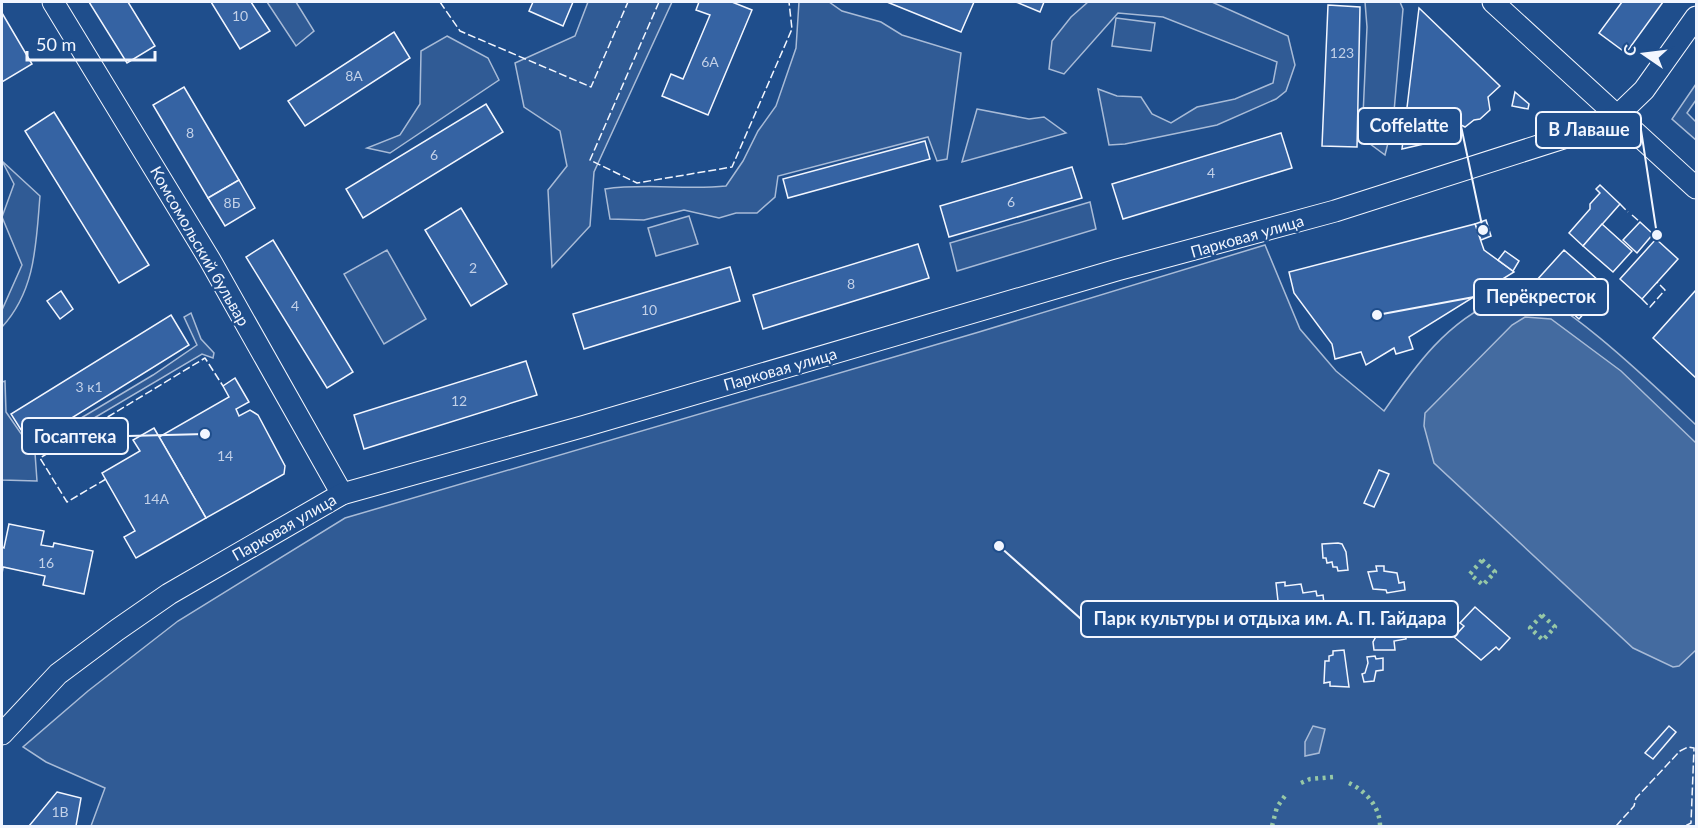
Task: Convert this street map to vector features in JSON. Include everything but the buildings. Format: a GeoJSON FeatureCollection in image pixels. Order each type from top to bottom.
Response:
{"type":"FeatureCollection","features":[{"type":"Feature","properties":{"kind":"street","name":"Комсомольский бульвар"},"geometry":{"type":"LineString","coordinates":[[53,2],[210,260],[342,494]]}},
{"type":"Feature","properties":{"kind":"street"},"geometry":{"type":"LineString","coordinates":[[1493,2],[1696,188]]}},
{"type":"Feature","properties":{"kind":"street","name":"Парковая улица"},"geometry":{"type":"LineString","coordinates":[[2,734],[58,674],[126,624],[169,594],[342,494],[596,423],[1118,270],[1335,211],[1579,133],[1617,116],[1644,90],[1696,17]]}},
{"type":"Feature","properties":{"kind":"shaded area"},"geometry":{"type":"Polygon","coordinates":[[[267,2],[296,2],[314,31],[296,46],[267,2]]]}},
{"type":"Feature","properties":{"kind":"shaded area"},"geometry":{"type":"Polygon","coordinates":[[[588,2],[672,2],[594,172],[590,226],[552,267],[548,190],[567,166],[560,131],[524,107],[515,63],[575,36],[588,2]]]}},
{"type":"Feature","properties":{"kind":"shaded area"},"geometry":{"type":"Polygon","coordinates":[[[799,2],[829,2],[842,11],[881,22],[902,35],[961,53],[947,159],[937,161],[928,137],[778,176],[775,197],[757,213],[736,213],[719,218],[684,210],[644,220],[610,219],[605,189],[726,186],[743,161],[758,131],[776,106],[796,48],[799,2]]]}},
{"type":"Feature","properties":{"kind":"shaded area"},"geometry":{"type":"Polygon","coordinates":[[[1088,2],[1212,2],[1288,36],[1295,65],[1286,91],[1276,99],[1217,125],[1125,144],[1109,145],[1098,89],[1117,96],[1141,97],[1152,114],[1171,123],[1197,107],[1235,99],[1273,83],[1277,62],[1163,17],[1118,13],[1064,74],[1049,69],[1052,41],[1071,17],[1088,2]]]}},
{"type":"Feature","properties":{"kind":"shaded area"},"geometry":{"type":"Polygon","coordinates":[[[1365,2],[1400,2],[1403,9],[1393,123],[1385,155],[1362,138],[1367,27],[1365,2]]]}},
{"type":"Feature","properties":{"kind":"shaded area"},"geometry":{"type":"Polygon","coordinates":[[[1116,18],[1155,23],[1151,51],[1112,46],[1116,18]]]}},
{"type":"Feature","properties":{"kind":"shaded area"},"geometry":{"type":"Polygon","coordinates":[[[447,36],[488,58],[499,80],[390,153],[367,148],[400,135],[420,104],[421,51],[447,36]]]}},
{"type":"Feature","properties":{"kind":"shaded area"},"geometry":{"type":"Polygon","coordinates":[[[1696,84],[1696,100],[1687,113],[1696,122],[1696,140],[1672,119],[1696,84]]]}},
{"type":"Feature","properties":{"kind":"shaded area"},"geometry":{"type":"Polygon","coordinates":[[[977,109],[1029,119],[1044,117],[1066,133],[962,162],[977,109]]]}},
{"type":"Feature","properties":{"kind":"shaded area"},"geometry":{"type":"Polygon","coordinates":[[[2,161],[40,196],[35,248],[28,282],[22,298],[2,327],[2,310],[22,265],[2,217],[14,184],[2,161]]]}},
{"type":"Feature","properties":{"kind":"shaded area"},"geometry":{"type":"Polygon","coordinates":[[[1090,202],[1096,229],[957,271],[950,243],[1090,202]]]}},
{"type":"Feature","properties":{"kind":"shaded area"},"geometry":{"type":"Polygon","coordinates":[[[689,216],[698,244],[656,256],[648,228],[689,216]]]}},
{"type":"Feature","properties":{"kind":"shaded area"},"geometry":{"type":"Polygon","coordinates":[[[1265,245],[1300,329],[1336,371],[1384,411],[1420,362],[1448,332],[1481,308],[1521,291],[1537,295],[1584,325],[1696,425],[1696,826],[91,826],[105,788],[46,762],[23,747],[88,691],[178,621],[345,518],[979,332],[1265,245]]]}},
{"type":"Feature","properties":{"kind":"shaded area"},"geometry":{"type":"Polygon","coordinates":[[[387,250],[426,319],[384,344],[344,274],[387,250]]]}},
{"type":"Feature","properties":{"kind":"shaded area"},"geometry":{"type":"Polygon","coordinates":[[[191,313],[201,339],[214,353],[213,358],[202,354],[35,453],[37,481],[2,480],[2,382],[5,381],[6,412],[31,448],[153,375],[197,345],[184,317],[191,313]]]}},
{"type":"Feature","properties":{"kind":"shaded area"},"geometry":{"type":"Polygon","coordinates":[[[1525,317],[1551,319],[1621,371],[1696,443],[1696,650],[1679,666],[1673,667],[1633,648],[1434,463],[1424,426],[1425,413],[1512,325],[1525,317]]]}},
{"type":"Feature","properties":{"kind":"shaded area"},"geometry":{"type":"Polygon","coordinates":[[[1313,726],[1325,729],[1319,753],[1305,756],[1305,742],[1313,726]]]}},
{"type":"Feature","properties":{"kind":"hedge"},"geometry":{"type":"LineString","coordinates":[[1482,560],[1495,572],[1483,585],[1470,574],[1482,560]]}},
{"type":"Feature","properties":{"kind":"hedge"},"geometry":{"type":"LineString","coordinates":[[1542,615],[1555,627],[1543,640],[1530,628],[1542,615]]}},
{"type":"Feature","properties":{"kind":"hedge"},"geometry":{"type":"LineString","coordinates":[[1301,783],[1310,779],[1333,777]]}},
{"type":"Feature","properties":{"kind":"hedge"},"geometry":{"type":"LineString","coordinates":[[1349,783],[1371,800],[1378,812],[1380,826]]}},
{"type":"Feature","properties":{"kind":"hedge"},"geometry":{"type":"LineString","coordinates":[[1272,826],[1277,807],[1287,793]]}},
{"type":"Feature","properties":{"kind":"fence"},"geometry":{"type":"LineString","coordinates":[[440,2],[460,31],[591,87],[628,2]]}},
{"type":"Feature","properties":{"kind":"fence"},"geometry":{"type":"LineString","coordinates":[[659,2],[590,160],[637,183],[732,167],[792,29],[789,2]]}},
{"type":"Feature","properties":{"kind":"fence"},"geometry":{"type":"LineString","coordinates":[[1620,204],[1628,212]]}},
{"type":"Feature","properties":{"kind":"fence"},"geometry":{"type":"LineString","coordinates":[[1632,215],[1640,222]]}},
{"type":"Feature","properties":{"kind":"fence"},"geometry":{"type":"LineString","coordinates":[[1642,299],[1650,307],[1665,290],[1657,282]]}},
{"type":"Feature","properties":{"kind":"fence"},"geometry":{"type":"LineString","coordinates":[[106,479],[67,502],[40,458],[205,358],[223,386]]}},
{"type":"Feature","properties":{"kind":"fence"},"geometry":{"type":"LineString","coordinates":[[1616,826],[1634,806],[1636,798],[1680,751],[1688,747],[1694,748],[1691,823],[1685,826]]}},
{"type":"Feature","properties":{"kind":"place","name":"Coffelatte"},"geometry":{"type":"Point","coordinates":[1483,230]}},
{"type":"Feature","properties":{"kind":"place","name":"В Лаваше"},"geometry":{"type":"Point","coordinates":[1657,235]}},
{"type":"Feature","properties":{"kind":"place","name":"Перёкресток"},"geometry":{"type":"Point","coordinates":[1377,315]}},
{"type":"Feature","properties":{"kind":"place","name":"Госаптека"},"geometry":{"type":"Point","coordinates":[205,434]}},
{"type":"Feature","properties":{"kind":"place","name":"Парк культуры и отдыха им. А. П. Гайдара"},"geometry":{"type":"Point","coordinates":[999,546]}}]}
